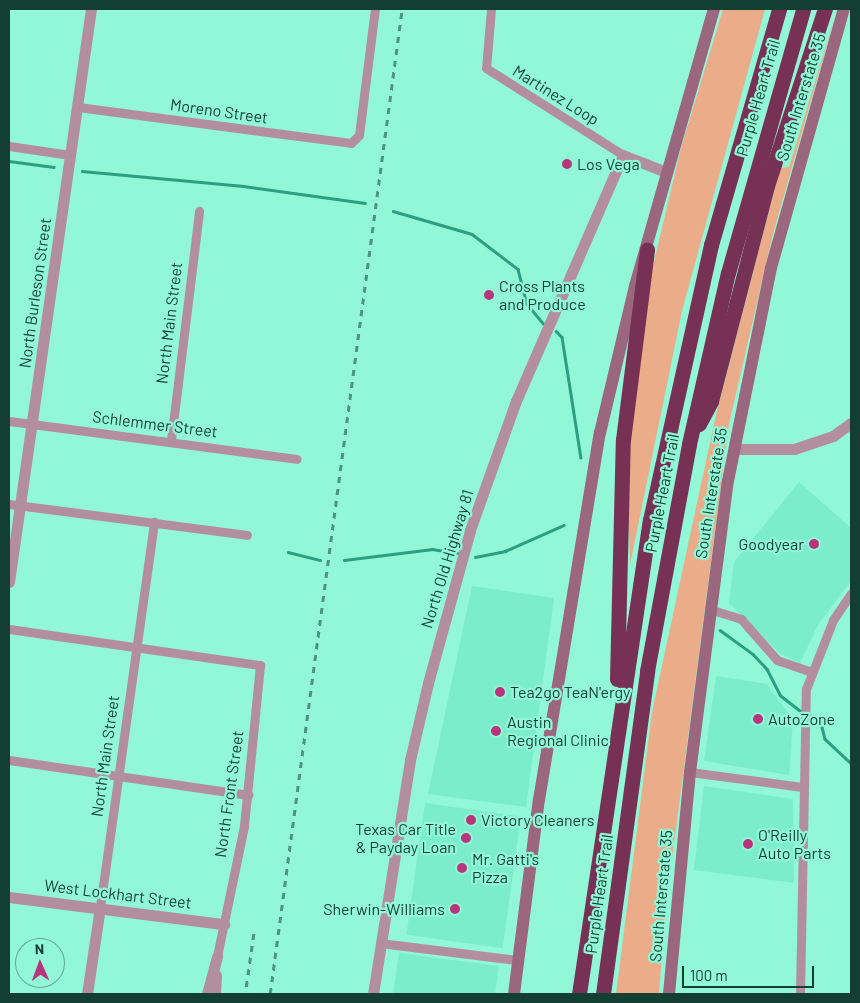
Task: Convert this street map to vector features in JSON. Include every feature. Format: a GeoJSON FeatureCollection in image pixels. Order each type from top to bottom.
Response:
{"type":"FeatureCollection","features":[{"type":"Feature","properties":{"kind":"highway","name":"Purple Heart Trail"},"geometry":{"type":"LineString","coordinates":[[579,994],[619,714],[650,520],[692,321],[779,9]]}},
{"type":"Feature","properties":{"kind":"highway","name":"Purple Heart Trail"},"geometry":{"type":"LineString","coordinates":[[604,994],[648,671],[689,444],[728,272],[803,9]]}},
{"type":"Feature","properties":{"kind":"highway"},"geometry":{"type":"LineString","coordinates":[[689,444],[711,400],[767,186],[825,9]]}},
{"type":"Feature","properties":{"kind":"highway"},"geometry":{"type":"LineString","coordinates":[[619,714],[615,644],[623,440],[647,250]]}},
{"type":"Feature","properties":{"kind":"main road"},"geometry":{"type":"LineString","coordinates":[[514,994],[568,613],[600,433],[666,172],[714,9]]}},
{"type":"Feature","properties":{"kind":"main road","name":"South Interstate 35"},"geometry":{"type":"LineString","coordinates":[[669,994],[690,772],[709,609],[734,449],[773,259],[844,9]]}},
{"type":"Feature","properties":{"kind":"street","name":"North Burleson Street"},"geometry":{"type":"LineString","coordinates":[[9,582],[91,9]]}},
{"type":"Feature","properties":{"kind":"street","name":"Moreno Street"},"geometry":{"type":"LineString","coordinates":[[78,107],[355,142],[375,9]]}},
{"type":"Feature","properties":{"kind":"street","name":"Martinez Loop"},"geometry":{"type":"LineString","coordinates":[[491,9],[486,68],[623,155],[666,172]]}},
{"type":"Feature","properties":{"kind":"street"},"geometry":{"type":"LineString","coordinates":[[9,146],[70,155]]}},
{"type":"Feature","properties":{"kind":"street","name":"North Old Highway 81"},"geometry":{"type":"LineString","coordinates":[[373,994],[410,760],[470,530],[519,394],[623,155]]}},
{"type":"Feature","properties":{"kind":"street","name":"North Main Street"},"geometry":{"type":"LineString","coordinates":[[171,440],[199,211]]}},
{"type":"Feature","properties":{"kind":"street","name":"Schlemmer Street"},"geometry":{"type":"LineString","coordinates":[[9,421],[171,440],[296,459]]}},
{"type":"Feature","properties":{"kind":"street"},"geometry":{"type":"LineString","coordinates":[[734,449],[794,449],[833,436],[851,423]]}},
{"type":"Feature","properties":{"kind":"street"},"geometry":{"type":"LineString","coordinates":[[9,504],[247,535]]}},
{"type":"Feature","properties":{"kind":"street","name":"North Main Street"},"geometry":{"type":"LineString","coordinates":[[87,994],[154,522]]}},
{"type":"Feature","properties":{"kind":"street"},"geometry":{"type":"LineString","coordinates":[[800,994],[803,723],[805,704],[811,672],[833,620],[851,593]]}},
{"type":"Feature","properties":{"kind":"street"},"geometry":{"type":"LineString","coordinates":[[709,609],[740,619],[776,660],[811,672]]}},
{"type":"Feature","properties":{"kind":"street"},"geometry":{"type":"LineString","coordinates":[[9,629],[136,646]]}},
{"type":"Feature","properties":{"kind":"street","name":"North Front Street"},"geometry":{"type":"LineString","coordinates":[[136,646],[260,665],[248,795],[224,924],[206,994]]}},
{"type":"Feature","properties":{"kind":"street"},"geometry":{"type":"LineString","coordinates":[[9,760],[248,795]]}},
{"type":"Feature","properties":{"kind":"street"},"geometry":{"type":"LineString","coordinates":[[690,772],[802,787]]}},
{"type":"Feature","properties":{"kind":"street","name":"West Lockhart Street"},"geometry":{"type":"LineString","coordinates":[[9,897],[224,924]]}},
{"type":"Feature","properties":{"kind":"street"},"geometry":{"type":"LineString","coordinates":[[380,943],[518,960]]}},
{"type":"Feature","properties":{"kind":"street","name":"North Front Street"},"geometry":{"type":"LineString","coordinates":[[215,994],[217,956]]}},
{"type":"Feature","properties":{"kind":"shaded area"},"geometry":{"type":"Polygon","coordinates":[[[723,9],[765,9],[682,311],[630,565],[626,453],[648,287],[681,148],[723,9]]]}},
{"type":"Feature","properties":{"kind":"shaded area"},"geometry":{"type":"Polygon","coordinates":[[[837,9],[773,234],[729,424],[666,905],[659,994],[616,994],[652,712],[716,415],[780,168],[789,167],[837,9]]]}},
{"type":"Feature","properties":{"kind":"shaded area"},"geometry":{"type":"Polygon","coordinates":[[[799,482],[851,528],[851,581],[818,625],[800,663],[779,653],[729,603],[734,562],[799,482]]]}},
{"type":"Feature","properties":{"kind":"shaded area"},"geometry":{"type":"Polygon","coordinates":[[[472,586],[554,598],[526,807],[428,794],[472,586]]]}},
{"type":"Feature","properties":{"kind":"shaded area"},"geometry":{"type":"Polygon","coordinates":[[[716,676],[767,684],[793,720],[789,775],[704,761],[716,676]]]}},
{"type":"Feature","properties":{"kind":"shaded area"},"geometry":{"type":"Polygon","coordinates":[[[704,786],[793,799],[794,883],[694,870],[704,786]]]}},
{"type":"Feature","properties":{"kind":"shaded area"},"geometry":{"type":"Polygon","coordinates":[[[425,803],[521,816],[503,948],[406,935],[425,803]]]}},
{"type":"Feature","properties":{"kind":"shaded area"},"geometry":{"type":"Polygon","coordinates":[[[399,953],[499,966],[495,994],[393,994],[399,953]]]}},
{"type":"Feature","properties":{"kind":"waterway"},"geometry":{"type":"LineString","coordinates":[[9,161],[54,167]]}},
{"type":"Feature","properties":{"kind":"waterway"},"geometry":{"type":"LineString","coordinates":[[82,171],[243,186],[365,203]]}},
{"type":"Feature","properties":{"kind":"waterway"},"geometry":{"type":"LineString","coordinates":[[393,211],[472,234],[518,269],[527,304],[543,323]]}},
{"type":"Feature","properties":{"kind":"waterway"},"geometry":{"type":"LineString","coordinates":[[556,331],[562,337],[581,458]]}},
{"type":"Feature","properties":{"kind":"waterway"},"geometry":{"type":"LineString","coordinates":[[475,557],[505,551],[564,525]]}},
{"type":"Feature","properties":{"kind":"waterway"},"geometry":{"type":"LineString","coordinates":[[344,560],[432,549],[458,553]]}},
{"type":"Feature","properties":{"kind":"waterway"},"geometry":{"type":"LineString","coordinates":[[288,552],[320,560]]}},
{"type":"Feature","properties":{"kind":"waterway"},"geometry":{"type":"LineString","coordinates":[[720,630],[753,654],[767,669],[780,695],[802,712]]}},
{"type":"Feature","properties":{"kind":"waterway"},"geometry":{"type":"LineString","coordinates":[[808,714],[821,723],[825,739],[851,763]]}},
{"type":"Feature","properties":{"kind":"railway"},"geometry":{"type":"LineString","coordinates":[[270,994],[402,9]]}},
{"type":"Feature","properties":{"kind":"railway"},"geometry":{"type":"LineString","coordinates":[[246,987],[254,931]]}},
{"type":"Feature","properties":{"kind":"place","name":"Los Vega"},"geometry":{"type":"Point","coordinates":[567,164]}},
{"type":"Feature","properties":{"kind":"place","name":"Cross Plants and Produce"},"geometry":{"type":"Point","coordinates":[489,295]}},
{"type":"Feature","properties":{"kind":"place","name":"Goodyear"},"geometry":{"type":"Point","coordinates":[814,544]}},
{"type":"Feature","properties":{"kind":"place","name":"Tea2go TeaN'ergy"},"geometry":{"type":"Point","coordinates":[500,692]}},
{"type":"Feature","properties":{"kind":"place","name":"AutoZone"},"geometry":{"type":"Point","coordinates":[758,719]}},
{"type":"Feature","properties":{"kind":"place","name":"Austin Regional Clinic"},"geometry":{"type":"Point","coordinates":[496,731]}},
{"type":"Feature","properties":{"kind":"place","name":"Victory Cleaners"},"geometry":{"type":"Point","coordinates":[471,820]}},
{"type":"Feature","properties":{"kind":"place","name":"Texas Car Title & Payday Loan"},"geometry":{"type":"Point","coordinates":[466,838]}},
{"type":"Feature","properties":{"kind":"place","name":"O'Reilly Auto Parts"},"geometry":{"type":"Point","coordinates":[748,844]}},
{"type":"Feature","properties":{"kind":"place","name":"Mr. Gatti's Pizza"},"geometry":{"type":"Point","coordinates":[462,868]}},
{"type":"Feature","properties":{"kind":"place","name":"Sherwin-Williams"},"geometry":{"type":"Point","coordinates":[455,909]}}]}
